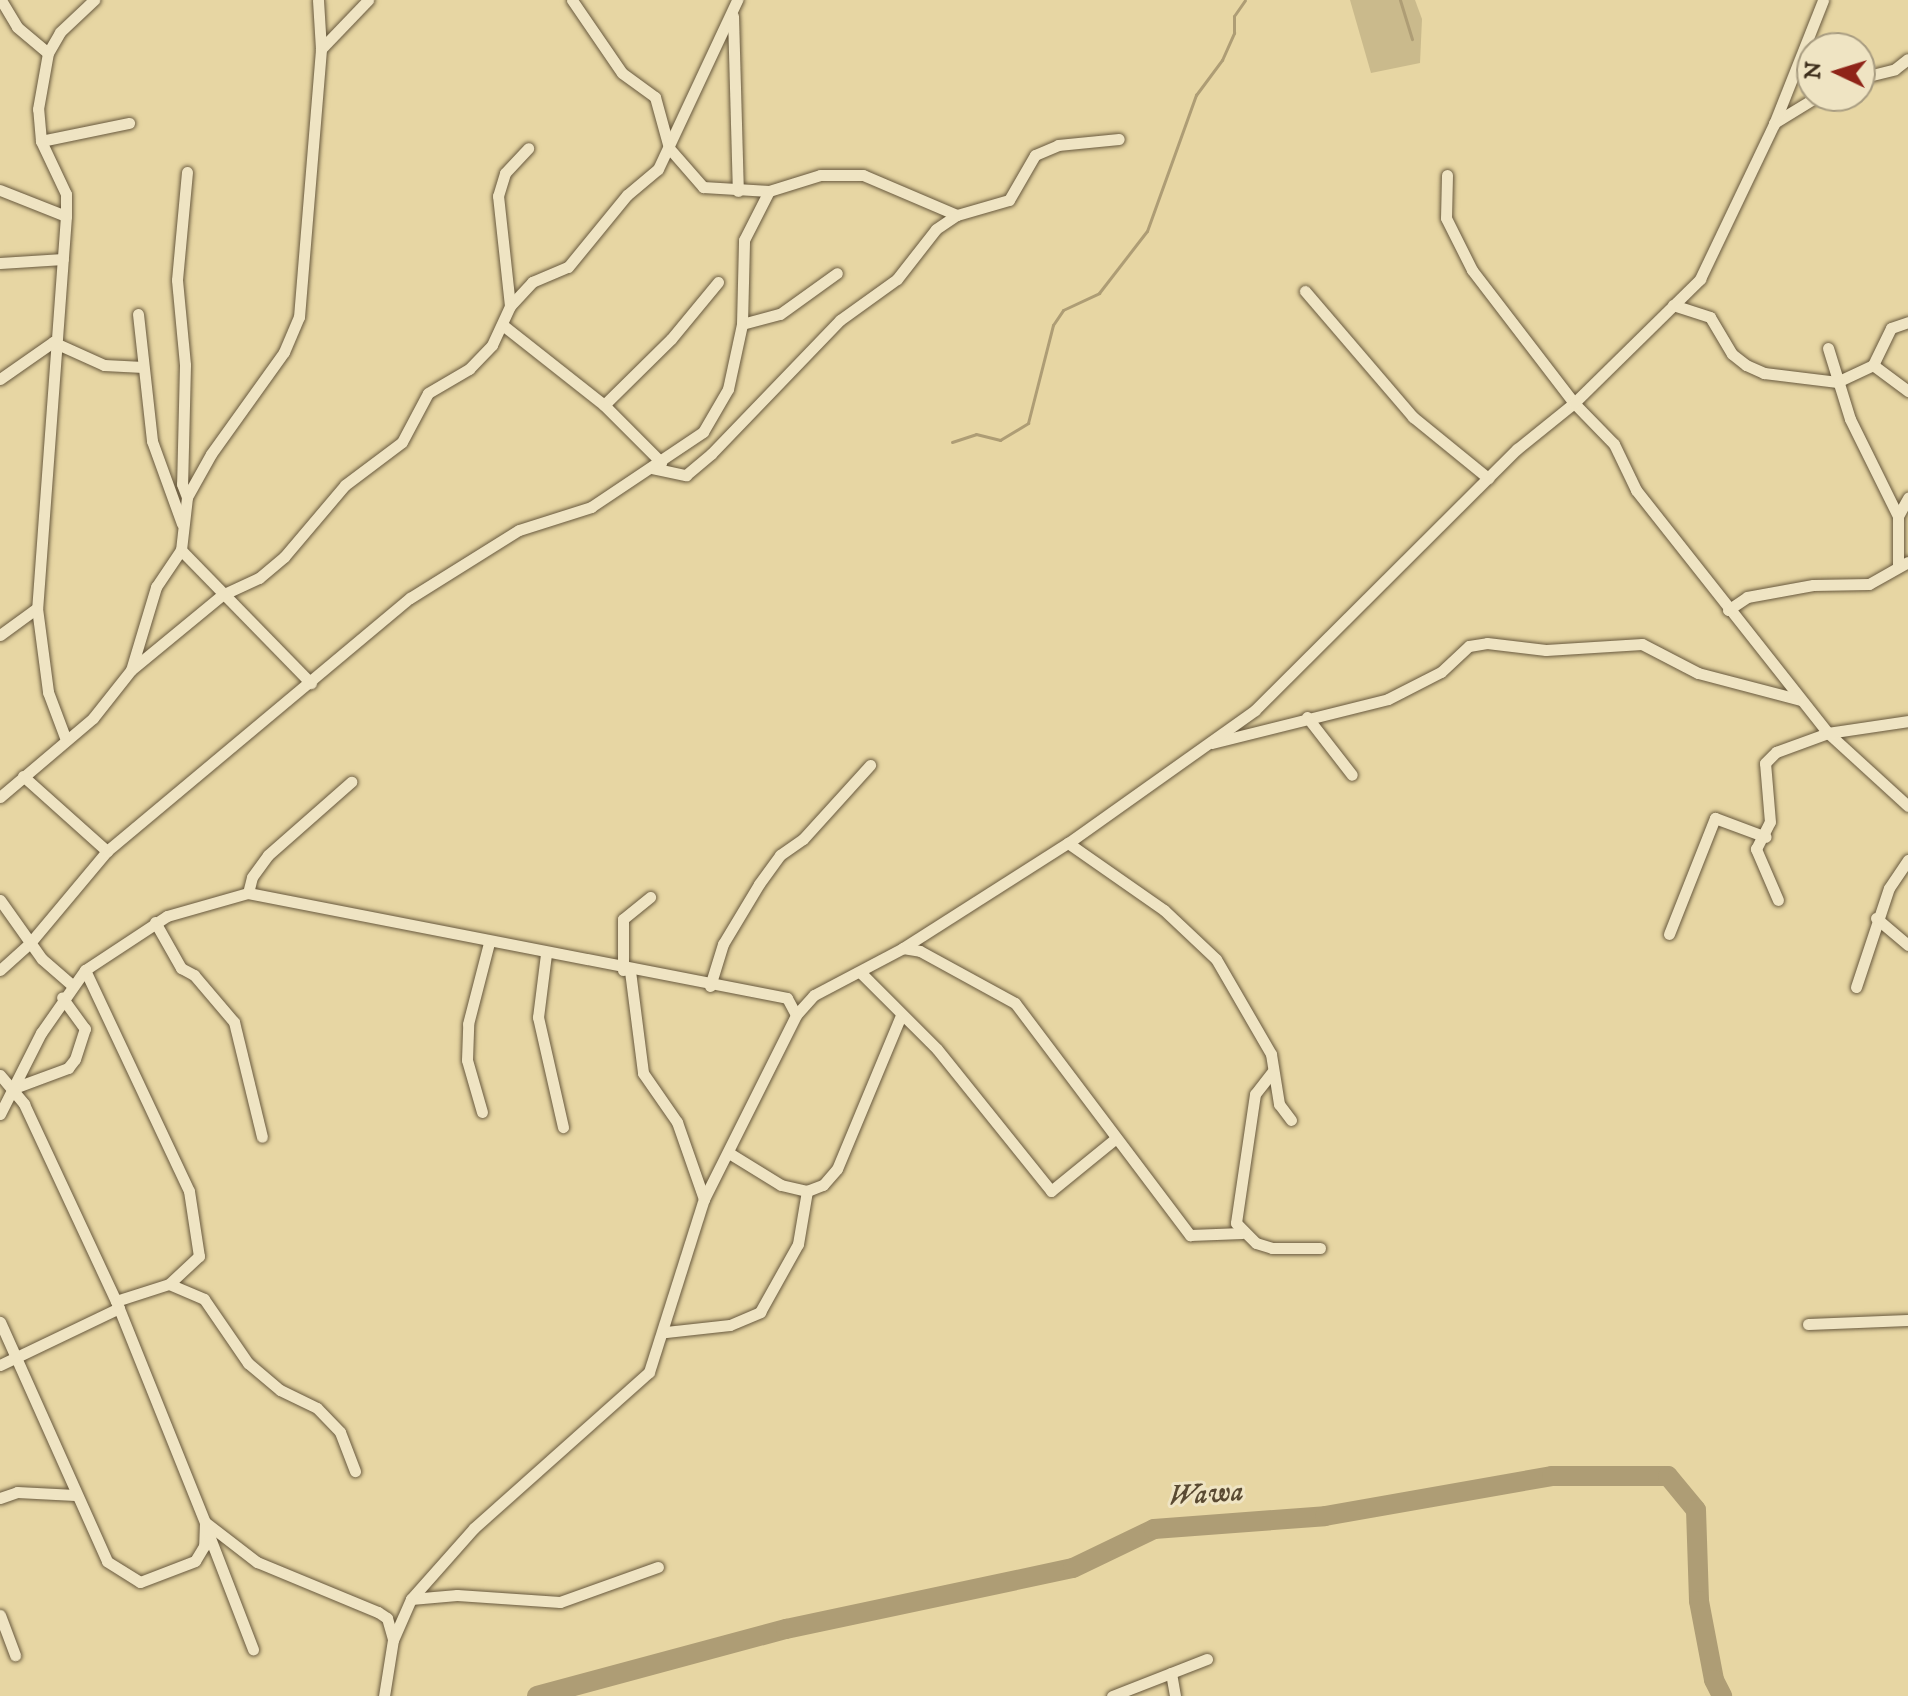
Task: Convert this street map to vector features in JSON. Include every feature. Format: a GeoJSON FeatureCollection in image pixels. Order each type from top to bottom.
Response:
{"type":"FeatureCollection","features":[{"type":"Feature","properties":{"kind":"street"},"geometry":{"type":"LineString","coordinates":[[1,0],[17,27],[48,53]]}},
{"type":"Feature","properties":{"kind":"street"},"geometry":{"type":"LineString","coordinates":[[131,670],[156,587],[181,550],[187,497],[211,454],[284,352],[299,317],[321,49],[318,0]]}},
{"type":"Feature","properties":{"kind":"street"},"geometry":{"type":"LineString","coordinates":[[321,49],[368,0]]}},
{"type":"Feature","properties":{"kind":"street"},"geometry":{"type":"LineString","coordinates":[[572,0],[622,73],[655,97],[669,148],[703,187],[769,191],[820,175],[863,175],[957,215]]}},
{"type":"Feature","properties":{"kind":"street"},"geometry":{"type":"LineString","coordinates":[[737,0],[733,15],[738,191]]}},
{"type":"Feature","properties":{"kind":"street"},"geometry":{"type":"LineString","coordinates":[[0,1114],[62,997],[85,970],[155,922],[248,893],[627,970],[787,998],[814,995],[861,973],[903,948],[1068,843],[1255,710],[1488,478],[1574,403],[1700,279],[1774,124],[1823,0]]}},
{"type":"Feature","properties":{"kind":"street"},"geometry":{"type":"LineString","coordinates":[[66,740],[48,692],[37,608],[53,342],[63,259],[66,194],[41,141],[38,109],[48,53],[60,32],[89,2]]}},
{"type":"Feature","properties":{"kind":"street"},"geometry":{"type":"LineString","coordinates":[[510,306],[532,282],[568,267],[627,195],[658,169],[710,50],[733,15]]}},
{"type":"Feature","properties":{"kind":"street"},"geometry":{"type":"LineString","coordinates":[[1876,74],[1895,69],[1908,59]]}},
{"type":"Feature","properties":{"kind":"street"},"geometry":{"type":"LineString","coordinates":[[1782,103],[1796,104]]}},
{"type":"Feature","properties":{"kind":"street"},"geometry":{"type":"LineString","coordinates":[[1774,124],[1796,110]]}},
{"type":"Feature","properties":{"kind":"street"},"geometry":{"type":"LineString","coordinates":[[41,141],[129,123]]}},
{"type":"Feature","properties":{"kind":"street"},"geometry":{"type":"LineString","coordinates":[[504,326],[604,405],[656,465],[686,475],[711,454],[840,320],[897,279],[936,229],[957,215],[1009,200],[1035,155],[1058,145],[1119,139]]}},
{"type":"Feature","properties":{"kind":"street"},"geometry":{"type":"LineString","coordinates":[[0,797],[93,718],[131,670],[222,595],[259,578],[284,557],[345,485],[402,442],[428,393],[469,369],[504,326],[510,306],[498,196],[505,173],[528,148]]}},
{"type":"Feature","properties":{"kind":"street"},"geometry":{"type":"LineString","coordinates":[[187,172],[177,280],[185,365],[182,484],[187,497]]}},
{"type":"Feature","properties":{"kind":"street"},"geometry":{"type":"LineString","coordinates":[[1447,175],[1446,218],[1472,270],[1574,403],[1614,444],[1636,490],[1828,733],[1908,806]]}},
{"type":"Feature","properties":{"kind":"street"},"geometry":{"type":"LineString","coordinates":[[0,190],[66,216]]}},
{"type":"Feature","properties":{"kind":"street"},"geometry":{"type":"LineString","coordinates":[[0,970],[30,943],[107,851],[410,598],[519,530],[591,507],[656,465],[716,416],[742,324],[744,240],[769,191]]}},
{"type":"Feature","properties":{"kind":"street"},"geometry":{"type":"LineString","coordinates":[[0,263],[63,259]]}},
{"type":"Feature","properties":{"kind":"street"},"geometry":{"type":"LineString","coordinates":[[742,324],[780,314],[837,273]]}},
{"type":"Feature","properties":{"kind":"street"},"geometry":{"type":"LineString","coordinates":[[604,405],[671,339],[718,282]]}},
{"type":"Feature","properties":{"kind":"street"},"geometry":{"type":"LineString","coordinates":[[1305,291],[1413,417],[1488,478]]}},
{"type":"Feature","properties":{"kind":"street"},"geometry":{"type":"LineString","coordinates":[[1673,305],[1710,317],[1732,354],[1746,365],[1764,373],[1837,382],[1873,365],[1891,328],[1908,322]]}},
{"type":"Feature","properties":{"kind":"street"},"geometry":{"type":"LineString","coordinates":[[138,314],[152,441],[182,525]]}},
{"type":"Feature","properties":{"kind":"street"},"geometry":{"type":"LineString","coordinates":[[53,342],[104,365],[143,367]]}},
{"type":"Feature","properties":{"kind":"street"},"geometry":{"type":"LineString","coordinates":[[0,379],[53,342]]}},
{"type":"Feature","properties":{"kind":"street"},"geometry":{"type":"LineString","coordinates":[[1728,610],[1747,597],[1813,585],[1869,584],[1903,563],[1898,516],[1885,498],[1837,382],[1828,348]]}},
{"type":"Feature","properties":{"kind":"street"},"geometry":{"type":"LineString","coordinates":[[1873,365],[1908,391]]}},
{"type":"Feature","properties":{"kind":"street"},"geometry":{"type":"LineString","coordinates":[[1898,516],[1908,498]]}},
{"type":"Feature","properties":{"kind":"street"},"geometry":{"type":"LineString","coordinates":[[181,550],[311,683]]}},
{"type":"Feature","properties":{"kind":"street"},"geometry":{"type":"LineString","coordinates":[[0,635],[37,608]]}},
{"type":"Feature","properties":{"kind":"street"},"geometry":{"type":"LineString","coordinates":[[1207,744],[1388,699],[1441,672],[1469,646],[1487,643],[1546,650],[1642,644],[1698,673],[1802,701]]}},
{"type":"Feature","properties":{"kind":"street"},"geometry":{"type":"LineString","coordinates":[[1307,717],[1352,775]]}},
{"type":"Feature","properties":{"kind":"street"},"geometry":{"type":"LineString","coordinates":[[1778,900],[1756,849],[1766,837],[1765,763],[1776,752],[1828,733],[1908,721]]}},
{"type":"Feature","properties":{"kind":"street"},"geometry":{"type":"LineString","coordinates":[[710,986],[723,944],[773,865],[870,765]]}},
{"type":"Feature","properties":{"kind":"street"},"geometry":{"type":"LineString","coordinates":[[23,776],[107,851]]}},
{"type":"Feature","properties":{"kind":"street"},"geometry":{"type":"LineString","coordinates":[[248,893],[252,877],[268,855],[351,782]]}},
{"type":"Feature","properties":{"kind":"street"},"geometry":{"type":"LineString","coordinates":[[1669,934],[1715,818],[1766,837]]}},
{"type":"Feature","properties":{"kind":"street"},"geometry":{"type":"LineString","coordinates":[[1068,843],[1164,910],[1216,959],[1271,1054],[1279,1104],[1291,1120]]}},
{"type":"Feature","properties":{"kind":"street"},"geometry":{"type":"LineString","coordinates":[[1856,987],[1876,918],[1908,860]]}},
{"type":"Feature","properties":{"kind":"street"},"geometry":{"type":"LineString","coordinates":[[650,897],[623,919],[627,970],[643,1073],[677,1122],[704,1199]]}},
{"type":"Feature","properties":{"kind":"street"},"geometry":{"type":"LineString","coordinates":[[0,900],[30,943],[72,985]]}},
{"type":"Feature","properties":{"kind":"street"},"geometry":{"type":"LineString","coordinates":[[1876,918],[1908,945]]}},
{"type":"Feature","properties":{"kind":"street"},"geometry":{"type":"LineString","coordinates":[[155,922],[181,968],[194,975],[234,1022],[262,1137]]}},
{"type":"Feature","properties":{"kind":"street"},"geometry":{"type":"LineString","coordinates":[[482,1112],[470,1074],[468,1036],[489,943]]}},
{"type":"Feature","properties":{"kind":"street"},"geometry":{"type":"LineString","coordinates":[[903,948],[920,951],[1015,1003],[1190,1235],[1242,1233],[1272,1248],[1320,1248]]}},
{"type":"Feature","properties":{"kind":"street"},"geometry":{"type":"LineString","coordinates":[[546,954],[538,1017],[563,1127]]}},
{"type":"Feature","properties":{"kind":"street"},"geometry":{"type":"LineString","coordinates":[[85,970],[189,1191],[199,1256],[169,1284]]}},
{"type":"Feature","properties":{"kind":"street"},"geometry":{"type":"LineString","coordinates":[[861,973],[937,1049],[1051,1191],[1116,1138]]}},
{"type":"Feature","properties":{"kind":"street"},"geometry":{"type":"LineString","coordinates":[[384,1696],[393,1640],[411,1599],[474,1528],[649,1372],[666,1332],[704,1199],[729,1153],[744,1111],[796,1015],[814,995]]}},
{"type":"Feature","properties":{"kind":"street"},"geometry":{"type":"LineString","coordinates":[[14,1088],[68,1068],[75,1059],[85,1029],[62,997]]}},
{"type":"Feature","properties":{"kind":"street"},"geometry":{"type":"LineString","coordinates":[[787,998],[796,1015]]}},
{"type":"Feature","properties":{"kind":"street"},"geometry":{"type":"LineString","coordinates":[[729,1153],[750,1170],[807,1191],[823,1185],[837,1169],[901,1015]]}},
{"type":"Feature","properties":{"kind":"street"},"geometry":{"type":"LineString","coordinates":[[1242,1233],[1236,1223],[1249,1118],[1255,1094],[1273,1071]]}},
{"type":"Feature","properties":{"kind":"street"},"geometry":{"type":"LineString","coordinates":[[0,1075],[14,1088],[118,1305],[253,1649]]}},
{"type":"Feature","properties":{"kind":"street"},"geometry":{"type":"LineString","coordinates":[[666,1332],[730,1325],[760,1312],[798,1244],[807,1191]]}},
{"type":"Feature","properties":{"kind":"street"},"geometry":{"type":"LineString","coordinates":[[0,1365],[147,1287],[169,1284],[204,1299],[248,1363],[280,1390],[317,1408],[340,1432],[355,1471]]}},
{"type":"Feature","properties":{"kind":"street"},"geometry":{"type":"LineString","coordinates":[[1808,1324],[1908,1320]]}},
{"type":"Feature","properties":{"kind":"street"},"geometry":{"type":"LineString","coordinates":[[0,1322],[75,1495],[90,1517],[107,1561],[140,1582],[195,1561],[204,1546],[205,1522]]}},
{"type":"Feature","properties":{"kind":"street"},"geometry":{"type":"LineString","coordinates":[[0,1498],[17,1492],[75,1495]]}},
{"type":"Feature","properties":{"kind":"street"},"geometry":{"type":"LineString","coordinates":[[205,1522],[257,1562],[378,1612],[387,1618],[393,1640]]}},
{"type":"Feature","properties":{"kind":"street"},"geometry":{"type":"LineString","coordinates":[[411,1599],[457,1595],[560,1602],[658,1567]]}},
{"type":"Feature","properties":{"kind":"street"},"geometry":{"type":"LineString","coordinates":[[0,1615],[15,1655]]}},
{"type":"Feature","properties":{"kind":"street"},"geometry":{"type":"LineString","coordinates":[[1112,1696],[1207,1659]]}},
{"type":"Feature","properties":{"kind":"street"},"geometry":{"type":"LineString","coordinates":[[1171,1673],[1175,1696]]}},
{"type":"Feature","properties":{"kind":"shaded area"},"geometry":{"type":"Polygon","coordinates":[[[1350,0],[1415,0],[1422,19],[1420,63],[1371,73],[1350,0]]]}},
{"type":"Feature","properties":{"kind":"waterway"},"geometry":{"type":"LineString","coordinates":[[952,442],[976,434],[1000,440],[1028,423],[1053,325],[1063,310],[1099,293],[1147,231],[1196,95],[1222,60],[1234,33],[1234,16],[1245,0]]}},
{"type":"Feature","properties":{"kind":"waterway"},"geometry":{"type":"LineString","coordinates":[[1400,0],[1412,39]]}},
{"type":"Feature","properties":{"kind":"waterway","name":"Wawa"},"geometry":{"type":"LineString","coordinates":[[537,1696],[786,1629],[1073,1568],[1154,1529],[1325,1516],[1552,1476],[1668,1476],[1696,1510],[1699,1601],[1714,1680],[1722,1696]]}}]}
